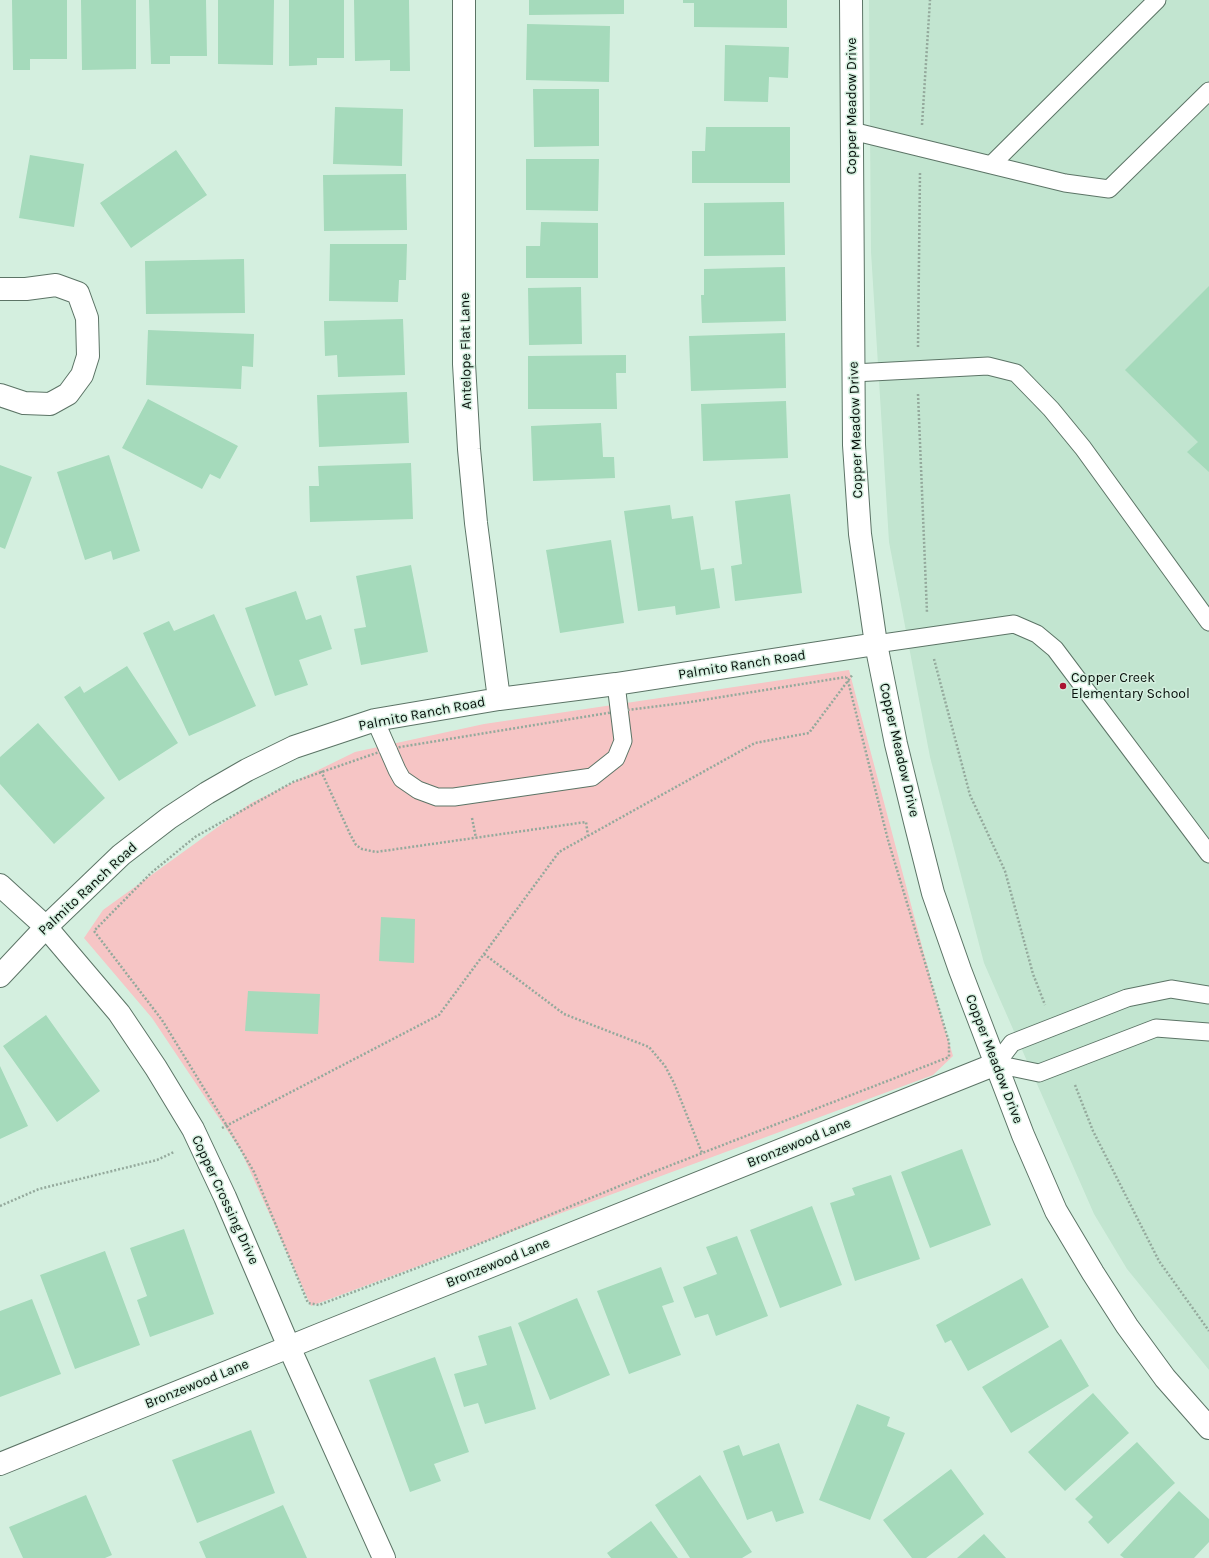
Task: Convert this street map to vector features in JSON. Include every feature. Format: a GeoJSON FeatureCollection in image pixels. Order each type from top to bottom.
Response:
{"type":"FeatureCollection","features":[{"type":"Feature","properties":{"kind":"street","name":"Antelope Flat Lane"},"geometry":{"type":"LineString","coordinates":[[464,0],[464,364],[476,523],[499,699]]}},
{"type":"Feature","properties":{"kind":"street","name":"Copper Meadow Drive"},"geometry":{"type":"LineString","coordinates":[[851,0],[854,445],[860,534],[876,644],[896,744],[933,892],[960,970],[1023,1135],[1056,1211],[1127,1326],[1165,1378],[1209,1428]]}},
{"type":"Feature","properties":{"kind":"street"},"geometry":{"type":"LineString","coordinates":[[0,289],[26,289],[56,285],[78,293],[87,318],[88,356],[82,375],[68,394],[50,404],[24,403],[0,395]]}},
{"type":"Feature","properties":{"kind":"street","name":"Palmito Ranch Road"},"geometry":{"type":"LineString","coordinates":[[0,976],[46,927],[121,855],[169,818],[207,792],[294,747],[376,720],[499,699],[616,684],[876,644]]}},
{"type":"Feature","properties":{"kind":"street","name":"Copper Crossing Drive"},"geometry":{"type":"LineString","coordinates":[[0,885],[46,927],[119,1013],[156,1068],[198,1140],[248,1248],[289,1346],[384,1558]]}},
{"type":"Feature","properties":{"kind":"street","name":"Bronzewood Lane"},"geometry":{"type":"LineString","coordinates":[[0,1464],[289,1346],[996,1064]]}},
{"type":"Feature","properties":{"kind":"lane"},"geometry":{"type":"LineString","coordinates":[[991,165],[1157,0]]}},
{"type":"Feature","properties":{"kind":"lane"},"geometry":{"type":"LineString","coordinates":[[852,131],[1065,183],[1109,189],[1209,91]]}},
{"type":"Feature","properties":{"kind":"lane"},"geometry":{"type":"LineString","coordinates":[[853,372],[988,366],[1016,372],[1052,409],[1083,448],[1209,622]]}},
{"type":"Feature","properties":{"kind":"lane"},"geometry":{"type":"LineString","coordinates":[[876,644],[1014,624],[1037,634],[1055,648],[1209,854]]}},
{"type":"Feature","properties":{"kind":"lane"},"geometry":{"type":"LineString","coordinates":[[376,720],[402,779],[418,790],[437,797],[454,797],[592,777],[616,758],[623,741],[616,684]]}},
{"type":"Feature","properties":{"kind":"lane"},"geometry":{"type":"LineString","coordinates":[[1209,995],[1170,989],[1127,998],[1012,1043],[996,1064],[1039,1073],[1156,1028],[1206,1030],[1209,1032]]}},
{"type":"Feature","properties":{"kind":"path"},"geometry":{"type":"LineString","coordinates":[[930,0],[921,148],[918,370],[928,636],[970,795],[1006,872],[1033,974],[1053,1026]]}},
{"type":"Feature","properties":{"kind":"path"},"geometry":{"type":"LineString","coordinates":[[0,1206],[39,1189],[157,1160],[227,1126],[439,1014],[559,852],[755,743],[809,733],[853,674],[849,648]]}},
{"type":"Feature","properties":{"kind":"path"},"geometry":{"type":"LineString","coordinates":[[846,677],[888,840],[949,1042],[949,1057],[845,1096],[467,1249],[318,1305],[308,1304],[254,1172],[162,1020],[94,931],[151,873],[195,837],[293,782],[388,748],[620,711],[684,703],[846,677]]}},
{"type":"Feature","properties":{"kind":"path"},"geometry":{"type":"LineString","coordinates":[[321,772],[350,834],[356,845],[362,850],[376,852],[586,822],[588,836]]}},
{"type":"Feature","properties":{"kind":"path"},"geometry":{"type":"LineString","coordinates":[[484,954],[564,1014],[649,1047],[665,1066],[671,1078],[702,1153]]}},
{"type":"Feature","properties":{"kind":"path"},"geometry":{"type":"LineString","coordinates":[[1067,1062],[1094,1131],[1159,1261],[1209,1331]]}},
{"type":"Feature","properties":{"kind":"shaded area","name":"Copper Creek Elementary School"},"geometry":{"type":"Polygon","coordinates":[[[869,0],[1209,0],[1209,1370],[1127,1269],[1094,1214],[984,963],[930,757],[889,542],[871,252],[869,0]]]}},
{"type":"Feature","properties":{"kind":"shaded area"},"geometry":{"type":"Polygon","coordinates":[[[849,670],[932,984],[953,1056],[933,1075],[311,1306],[241,1151],[152,1018],[84,938],[103,910],[251,803],[355,752],[484,724],[849,670]]]}},
{"type":"Feature","properties":{"kind":"building"},"geometry":{"type":"Polygon","coordinates":[[[12,0],[67,0],[67,59],[30,59],[30,70],[13,70],[12,0]]]}},
{"type":"Feature","properties":{"kind":"building"},"geometry":{"type":"Polygon","coordinates":[[[81,0],[136,0],[136,69],[82,70],[81,0]]]}},
{"type":"Feature","properties":{"kind":"building"},"geometry":{"type":"Polygon","coordinates":[[[149,0],[206,0],[207,56],[170,56],[170,64],[151,64],[149,0]]]}},
{"type":"Feature","properties":{"kind":"building"},"geometry":{"type":"Polygon","coordinates":[[[218,0],[274,0],[273,65],[218,64],[218,0]]]}},
{"type":"Feature","properties":{"kind":"building"},"geometry":{"type":"Polygon","coordinates":[[[289,0],[344,0],[344,58],[317,58],[317,65],[289,66],[289,0]]]}},
{"type":"Feature","properties":{"kind":"building"},"geometry":{"type":"Polygon","coordinates":[[[354,0],[409,0],[410,71],[390,71],[390,60],[355,61],[354,0]]]}},
{"type":"Feature","properties":{"kind":"building"},"geometry":{"type":"Polygon","coordinates":[[[529,0],[624,0],[624,14],[529,15],[529,0]]]}},
{"type":"Feature","properties":{"kind":"building"},"geometry":{"type":"Polygon","coordinates":[[[683,0],[787,0],[787,28],[694,27],[694,3],[683,3],[683,0]]]}},
{"type":"Feature","properties":{"kind":"building"},"geometry":{"type":"Polygon","coordinates":[[[527,24],[610,26],[609,82],[526,80],[527,24]]]}},
{"type":"Feature","properties":{"kind":"building"},"geometry":{"type":"Polygon","coordinates":[[[725,45],[789,47],[788,78],[769,77],[768,102],[724,101],[725,45]]]}},
{"type":"Feature","properties":{"kind":"building"},"geometry":{"type":"Polygon","coordinates":[[[533,89],[599,89],[599,146],[534,147],[533,89]]]}},
{"type":"Feature","properties":{"kind":"building"},"geometry":{"type":"Polygon","coordinates":[[[335,107],[403,109],[402,166],[333,164],[335,107]]]}},
{"type":"Feature","properties":{"kind":"building"},"geometry":{"type":"Polygon","coordinates":[[[706,127],[790,127],[790,183],[692,183],[692,151],[705,151],[706,127]]]}},
{"type":"Feature","properties":{"kind":"building"},"geometry":{"type":"Polygon","coordinates":[[[176,150],[207,195],[131,248],[100,203],[176,150]]]}},
{"type":"Feature","properties":{"kind":"building"},"geometry":{"type":"Polygon","coordinates":[[[30,155],[84,164],[74,227],[19,218],[30,155]]]}},
{"type":"Feature","properties":{"kind":"building"},"geometry":{"type":"Polygon","coordinates":[[[526,159],[599,159],[598,211],[526,210],[526,159]]]}},
{"type":"Feature","properties":{"kind":"building"},"geometry":{"type":"Polygon","coordinates":[[[406,174],[407,230],[324,231],[323,175],[406,174]]]}},
{"type":"Feature","properties":{"kind":"building"},"geometry":{"type":"Polygon","coordinates":[[[784,202],[785,255],[704,256],[704,203],[784,202]]]}},
{"type":"Feature","properties":{"kind":"building"},"geometry":{"type":"Polygon","coordinates":[[[541,222],[598,223],[598,278],[526,278],[526,246],[540,246],[541,222]]]}},
{"type":"Feature","properties":{"kind":"building"},"geometry":{"type":"Polygon","coordinates":[[[330,244],[407,244],[406,280],[399,280],[398,302],[329,301],[330,244]]]}},
{"type":"Feature","properties":{"kind":"building"},"geometry":{"type":"Polygon","coordinates":[[[244,259],[245,313],[146,314],[145,261],[244,259]]]}},
{"type":"Feature","properties":{"kind":"building"},"geometry":{"type":"Polygon","coordinates":[[[785,267],[786,321],[702,323],[701,295],[704,295],[704,269],[785,267]]]}},
{"type":"Feature","properties":{"kind":"building"},"geometry":{"type":"Polygon","coordinates":[[[1209,286],[1209,472],[1187,452],[1198,442],[1125,370],[1209,286]]]}},
{"type":"Feature","properties":{"kind":"building"},"geometry":{"type":"Polygon","coordinates":[[[581,287],[582,344],[529,345],[528,288],[581,287]]]}},
{"type":"Feature","properties":{"kind":"building"},"geometry":{"type":"Polygon","coordinates":[[[403,319],[405,375],[338,377],[337,355],[325,356],[324,321],[403,319]]]}},
{"type":"Feature","properties":{"kind":"building"},"geometry":{"type":"Polygon","coordinates":[[[148,330],[254,334],[253,367],[242,366],[241,389],[146,385],[148,330]]]}},
{"type":"Feature","properties":{"kind":"building"},"geometry":{"type":"Polygon","coordinates":[[[785,333],[786,388],[691,391],[689,336],[785,333]]]}},
{"type":"Feature","properties":{"kind":"building"},"geometry":{"type":"Polygon","coordinates":[[[626,355],[626,373],[616,373],[617,409],[528,409],[528,356],[626,355]]]}},
{"type":"Feature","properties":{"kind":"building"},"geometry":{"type":"Polygon","coordinates":[[[407,392],[409,443],[319,447],[317,395],[407,392]]]}},
{"type":"Feature","properties":{"kind":"building"},"geometry":{"type":"Polygon","coordinates":[[[148,399],[238,446],[220,479],[210,474],[202,489],[122,448],[148,399]]]}},
{"type":"Feature","properties":{"kind":"building"},"geometry":{"type":"Polygon","coordinates":[[[786,401],[788,458],[703,461],[701,404],[786,401]]]}},
{"type":"Feature","properties":{"kind":"building"},"geometry":{"type":"Polygon","coordinates":[[[601,423],[603,457],[614,457],[615,478],[533,481],[531,426],[601,423]]]}},
{"type":"Feature","properties":{"kind":"building"},"geometry":{"type":"Polygon","coordinates":[[[109,455],[140,551],[113,560],[111,551],[85,560],[57,472],[109,455]]]}},
{"type":"Feature","properties":{"kind":"building"},"geometry":{"type":"Polygon","coordinates":[[[411,463],[413,519],[310,522],[309,486],[319,486],[318,466],[411,463]]]}},
{"type":"Feature","properties":{"kind":"building"},"geometry":{"type":"Polygon","coordinates":[[[0,465],[32,477],[5,549],[0,547],[0,465]]]}},
{"type":"Feature","properties":{"kind":"building"},"geometry":{"type":"Polygon","coordinates":[[[790,494],[802,593],[735,601],[731,566],[742,564],[735,501],[790,494]]]}},
{"type":"Feature","properties":{"kind":"building"},"geometry":{"type":"Polygon","coordinates":[[[670,505],[672,519],[693,516],[701,570],[714,568],[720,608],[676,615],[675,606],[638,611],[624,511],[670,505]]]}},
{"type":"Feature","properties":{"kind":"building"},"geometry":{"type":"Polygon","coordinates":[[[611,540],[624,623],[560,633],[546,550],[611,540]]]}},
{"type":"Feature","properties":{"kind":"building"},"geometry":{"type":"Polygon","coordinates":[[[411,565],[428,652],[361,665],[354,629],[366,627],[356,576],[411,565]]]}},
{"type":"Feature","properties":{"kind":"building"},"geometry":{"type":"Polygon","coordinates":[[[296,591],[306,620],[321,615],[332,649],[299,660],[308,685],[275,696],[245,608],[296,591]]]}},
{"type":"Feature","properties":{"kind":"building"},"geometry":{"type":"Polygon","coordinates":[[[214,614],[256,706],[189,736],[143,633],[169,621],[174,631],[214,614]]]}},
{"type":"Feature","properties":{"kind":"building"},"geometry":{"type":"Polygon","coordinates":[[[127,666],[178,743],[119,781],[64,697],[80,686],[84,693],[127,666]]]}},
{"type":"Feature","properties":{"kind":"building"},"geometry":{"type":"Polygon","coordinates":[[[38,723],[105,798],[54,844],[0,784],[0,757],[38,723]]]}},
{"type":"Feature","properties":{"kind":"building"},"geometry":{"type":"Polygon","coordinates":[[[381,917],[415,919],[414,963],[379,961],[381,917]]]}},
{"type":"Feature","properties":{"kind":"building"},"geometry":{"type":"Polygon","coordinates":[[[248,991],[320,994],[318,1034],[245,1031],[248,991]]]}},
{"type":"Feature","properties":{"kind":"building"},"geometry":{"type":"Polygon","coordinates":[[[46,1015],[100,1091],[57,1122],[3,1046],[46,1015]]]}},
{"type":"Feature","properties":{"kind":"building"},"geometry":{"type":"Polygon","coordinates":[[[0,1066],[28,1126],[0,1139],[0,1066]]]}},
{"type":"Feature","properties":{"kind":"building"},"geometry":{"type":"Polygon","coordinates":[[[962,1149],[991,1225],[930,1248],[901,1172],[962,1149]]]}},
{"type":"Feature","properties":{"kind":"building"},"geometry":{"type":"Polygon","coordinates":[[[891,1175],[920,1259],[855,1281],[830,1203],[855,1195],[852,1188],[891,1175]]]}},
{"type":"Feature","properties":{"kind":"building"},"geometry":{"type":"Polygon","coordinates":[[[812,1206],[842,1285],[780,1308],[750,1230],[812,1206]]]}},
{"type":"Feature","properties":{"kind":"building"},"geometry":{"type":"Polygon","coordinates":[[[184,1229],[214,1314],[150,1337],[137,1300],[147,1296],[130,1248],[184,1229]]]}},
{"type":"Feature","properties":{"kind":"building"},"geometry":{"type":"Polygon","coordinates":[[[737,1236],[768,1316],[716,1336],[708,1314],[695,1318],[683,1287],[717,1274],[706,1247],[737,1236]]]}},
{"type":"Feature","properties":{"kind":"building"},"geometry":{"type":"Polygon","coordinates":[[[105,1251],[140,1345],[75,1369],[40,1275],[105,1251]]]}},
{"type":"Feature","properties":{"kind":"building"},"geometry":{"type":"Polygon","coordinates":[[[661,1267],[674,1302],[662,1306],[681,1355],[629,1374],[597,1291],[661,1267]]]}},
{"type":"Feature","properties":{"kind":"building"},"geometry":{"type":"Polygon","coordinates":[[[1022,1278],[1049,1327],[968,1371],[951,1340],[945,1343],[936,1325],[1022,1278]]]}},
{"type":"Feature","properties":{"kind":"building"},"geometry":{"type":"Polygon","coordinates":[[[577,1298],[610,1375],[550,1400],[518,1323],[577,1298]]]}},
{"type":"Feature","properties":{"kind":"building"},"geometry":{"type":"Polygon","coordinates":[[[32,1299],[61,1374],[0,1397],[0,1311],[32,1299]]]}},
{"type":"Feature","properties":{"kind":"building"},"geometry":{"type":"Polygon","coordinates":[[[511,1326],[536,1409],[485,1424],[478,1403],[464,1407],[454,1374],[487,1365],[478,1336],[511,1326]]]}},
{"type":"Feature","properties":{"kind":"building"},"geometry":{"type":"Polygon","coordinates":[[[1061,1339],[1089,1386],[1011,1433],[982,1387],[1061,1339]]]}},
{"type":"Feature","properties":{"kind":"building"},"geometry":{"type":"Polygon","coordinates":[[[435,1357],[469,1452],[434,1464],[441,1481],[410,1492],[369,1380],[435,1357]]]}},
{"type":"Feature","properties":{"kind":"building"},"geometry":{"type":"Polygon","coordinates":[[[1093,1393],[1129,1433],[1065,1491],[1028,1452],[1093,1393]]]}},
{"type":"Feature","properties":{"kind":"building"},"geometry":{"type":"Polygon","coordinates":[[[857,1404],[890,1417],[887,1426],[905,1433],[870,1520],[819,1500],[857,1404]]]}},
{"type":"Feature","properties":{"kind":"building"},"geometry":{"type":"Polygon","coordinates":[[[251,1430],[275,1493],[197,1523],[172,1460],[251,1430]]]}},
{"type":"Feature","properties":{"kind":"building"},"geometry":{"type":"Polygon","coordinates":[[[1137,1442],[1175,1483],[1108,1544],[1088,1522],[1093,1517],[1075,1499],[1137,1442]]]}},
{"type":"Feature","properties":{"kind":"building"},"geometry":{"type":"Polygon","coordinates":[[[779,1443],[804,1513],[776,1522],[772,1511],[747,1520],[723,1451],[739,1445],[743,1456],[779,1443]]]}},
{"type":"Feature","properties":{"kind":"building"},"geometry":{"type":"Polygon","coordinates":[[[951,1469],[984,1514],[926,1558],[912,1558],[883,1520],[951,1469]]]}},
{"type":"Feature","properties":{"kind":"building"},"geometry":{"type":"Polygon","coordinates":[[[700,1475],[752,1552],[742,1558],[690,1558],[655,1505],[700,1475]]]}},
{"type":"Feature","properties":{"kind":"building"},"geometry":{"type":"Polygon","coordinates":[[[1179,1491],[1209,1519],[1209,1542],[1194,1558],[1124,1558],[1120,1555],[1179,1491]]]}},
{"type":"Feature","properties":{"kind":"building"},"geometry":{"type":"Polygon","coordinates":[[[86,1495],[112,1555],[105,1558],[23,1558],[9,1527],[86,1495]]]}},
{"type":"Feature","properties":{"kind":"building"},"geometry":{"type":"Polygon","coordinates":[[[283,1505],[307,1558],[206,1558],[199,1542],[283,1505]]]}},
{"type":"Feature","properties":{"kind":"building"},"geometry":{"type":"Polygon","coordinates":[[[651,1521],[678,1558],[611,1558],[607,1553],[651,1521]]]}},
{"type":"Feature","properties":{"kind":"building"},"geometry":{"type":"Polygon","coordinates":[[[984,1534],[1006,1558],[957,1558],[984,1534]]]}},
{"type":"Feature","properties":{"kind":"place","name":"Copper Creek Elementary School"},"geometry":{"type":"Point","coordinates":[1063,686]}}]}
